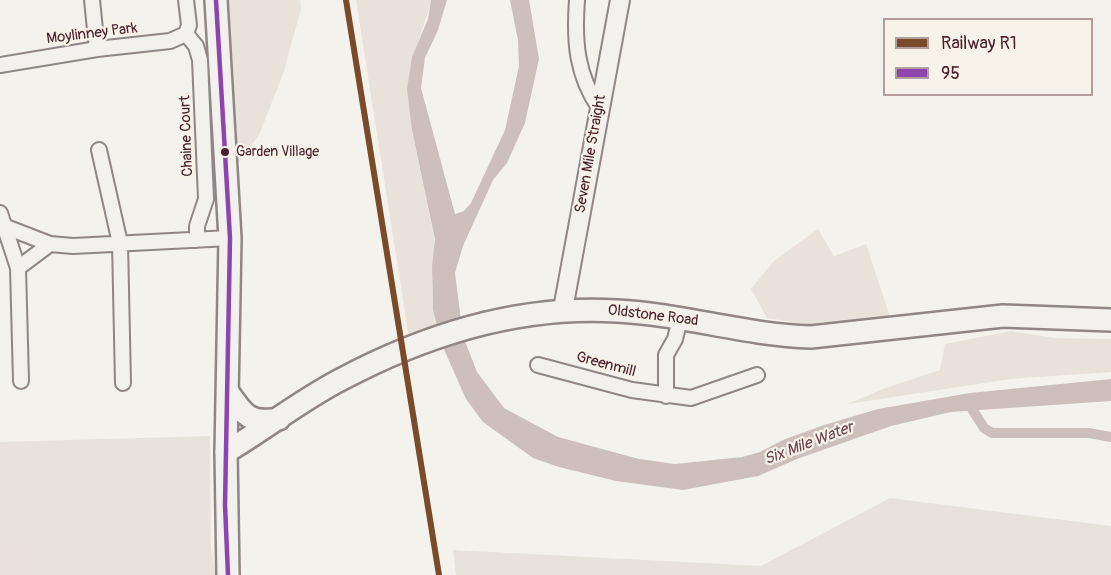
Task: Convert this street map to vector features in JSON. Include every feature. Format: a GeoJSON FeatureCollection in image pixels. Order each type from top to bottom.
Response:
{"type":"FeatureCollection","features":[{"type":"Feature","properties":{"kind":"main road"},"geometry":{"type":"LineString","coordinates":[[216,0],[230,238],[226,452],[228,575]]}},
{"type":"Feature","properties":{"kind":"main road","name":"Seven Mile Straight"},"geometry":{"type":"LineString","coordinates":[[564,309],[620,0]]}},
{"type":"Feature","properties":{"kind":"main road","name":"Oldstone Road"},"geometry":{"type":"LineString","coordinates":[[226,452],[340,380],[422,343],[477,324],[564,309],[620,311],[783,336],[811,337],[1003,316],[1111,320]]}},
{"type":"Feature","properties":{"kind":"main road"},"geometry":{"type":"LineString","coordinates":[[228,392],[246,416],[265,422],[279,419]]}},
{"type":"Feature","properties":{"kind":"street"},"geometry":{"type":"LineString","coordinates":[[92,0],[97,49]]}},
{"type":"Feature","properties":{"kind":"street"},"geometry":{"type":"LineString","coordinates":[[186,0],[189,28],[186,34]]}},
{"type":"Feature","properties":{"kind":"street"},"geometry":{"type":"LineString","coordinates":[[577,0],[575,31],[580,69],[587,90],[600,109]]}},
{"type":"Feature","properties":{"kind":"street","name":"Moylinney Park"},"geometry":{"type":"LineString","coordinates":[[0,65],[97,49],[170,41],[186,34]]}},
{"type":"Feature","properties":{"kind":"street","name":"Chaine Court"},"geometry":{"type":"LineString","coordinates":[[186,34],[196,46],[200,60],[206,199],[197,226],[197,240]]}},
{"type":"Feature","properties":{"kind":"street"},"geometry":{"type":"LineString","coordinates":[[99,150],[120,243],[123,383]]}},
{"type":"Feature","properties":{"kind":"street"},"geometry":{"type":"LineString","coordinates":[[0,213],[18,268],[21,381]]}},
{"type":"Feature","properties":{"kind":"street"},"geometry":{"type":"LineString","coordinates":[[6,227],[50,244],[91,246],[230,238]]}},
{"type":"Feature","properties":{"kind":"street"},"geometry":{"type":"LineString","coordinates":[[18,268],[50,244]]}},
{"type":"Feature","properties":{"kind":"street"},"geometry":{"type":"LineString","coordinates":[[666,396],[666,355],[675,339],[680,319]]}},
{"type":"Feature","properties":{"kind":"street","name":"Greenmill"},"geometry":{"type":"LineString","coordinates":[[538,365],[666,396],[690,398],[757,375]]}},
{"type":"Feature","properties":{"kind":"shaded area"},"geometry":{"type":"Polygon","coordinates":[[[228,0],[300,0],[301,9],[283,74],[259,135],[238,163],[228,0]]]}},
{"type":"Feature","properties":{"kind":"shaded area"},"geometry":{"type":"Polygon","coordinates":[[[356,0],[432,0],[417,45],[412,130],[435,243],[432,283],[433,310],[437,326],[409,338],[356,0]]]}},
{"type":"Feature","properties":{"kind":"shaded area"},"geometry":{"type":"Polygon","coordinates":[[[818,229],[834,256],[866,244],[890,317],[819,326],[767,318],[751,289],[774,261],[818,229]]]}},
{"type":"Feature","properties":{"kind":"shaded area"},"geometry":{"type":"Polygon","coordinates":[[[1011,331],[1054,338],[1111,339],[1111,372],[1010,379],[848,404],[883,389],[940,370],[945,344],[1011,331]]]}},
{"type":"Feature","properties":{"kind":"shaded area"},"geometry":{"type":"Polygon","coordinates":[[[210,436],[211,547],[215,575],[0,575],[0,442],[210,436]]]}},
{"type":"Feature","properties":{"kind":"shaded area"},"geometry":{"type":"Polygon","coordinates":[[[890,498],[1111,526],[1111,575],[456,575],[453,550],[761,566],[890,498]]]}},
{"type":"Feature","properties":{"kind":"shaded area"},"geometry":{"type":"Polygon","coordinates":[[[23,546],[32,575],[0,575],[0,553],[23,546]]]}},
{"type":"Feature","properties":{"kind":"water","name":"Six Mile Water"},"geometry":{"type":"Polygon","coordinates":[[[431,0],[447,0],[438,30],[425,58],[421,88],[455,214],[464,211],[471,203],[505,130],[519,66],[518,40],[510,0],[529,0],[539,59],[525,123],[507,163],[493,180],[463,246],[455,273],[463,336],[477,372],[504,408],[558,437],[639,459],[675,464],[742,457],[760,452],[783,440],[824,425],[878,409],[970,393],[1111,379],[1111,401],[951,412],[891,426],[797,459],[758,476],[683,490],[616,481],[533,458],[483,422],[466,399],[442,345],[433,310],[432,266],[435,240],[412,130],[407,89],[412,57],[428,19],[431,0]]]}},
{"type":"Feature","properties":{"kind":"waterway"},"geometry":{"type":"LineString","coordinates":[[967,401],[984,428],[992,433],[1089,433],[1111,437]]}},
{"type":"Feature","properties":{"kind":"rail line","name":"R1"},"geometry":{"type":"LineString","coordinates":[[346,0],[439,575]]}},
{"type":"Feature","properties":{"kind":"transit line","name":"95"},"geometry":{"type":"LineString","coordinates":[[216,0],[230,238],[225,505],[228,575]]}},
{"type":"Feature","properties":{"kind":"place","name":"Garden Village"},"geometry":{"type":"Point","coordinates":[225,152]}}]}
